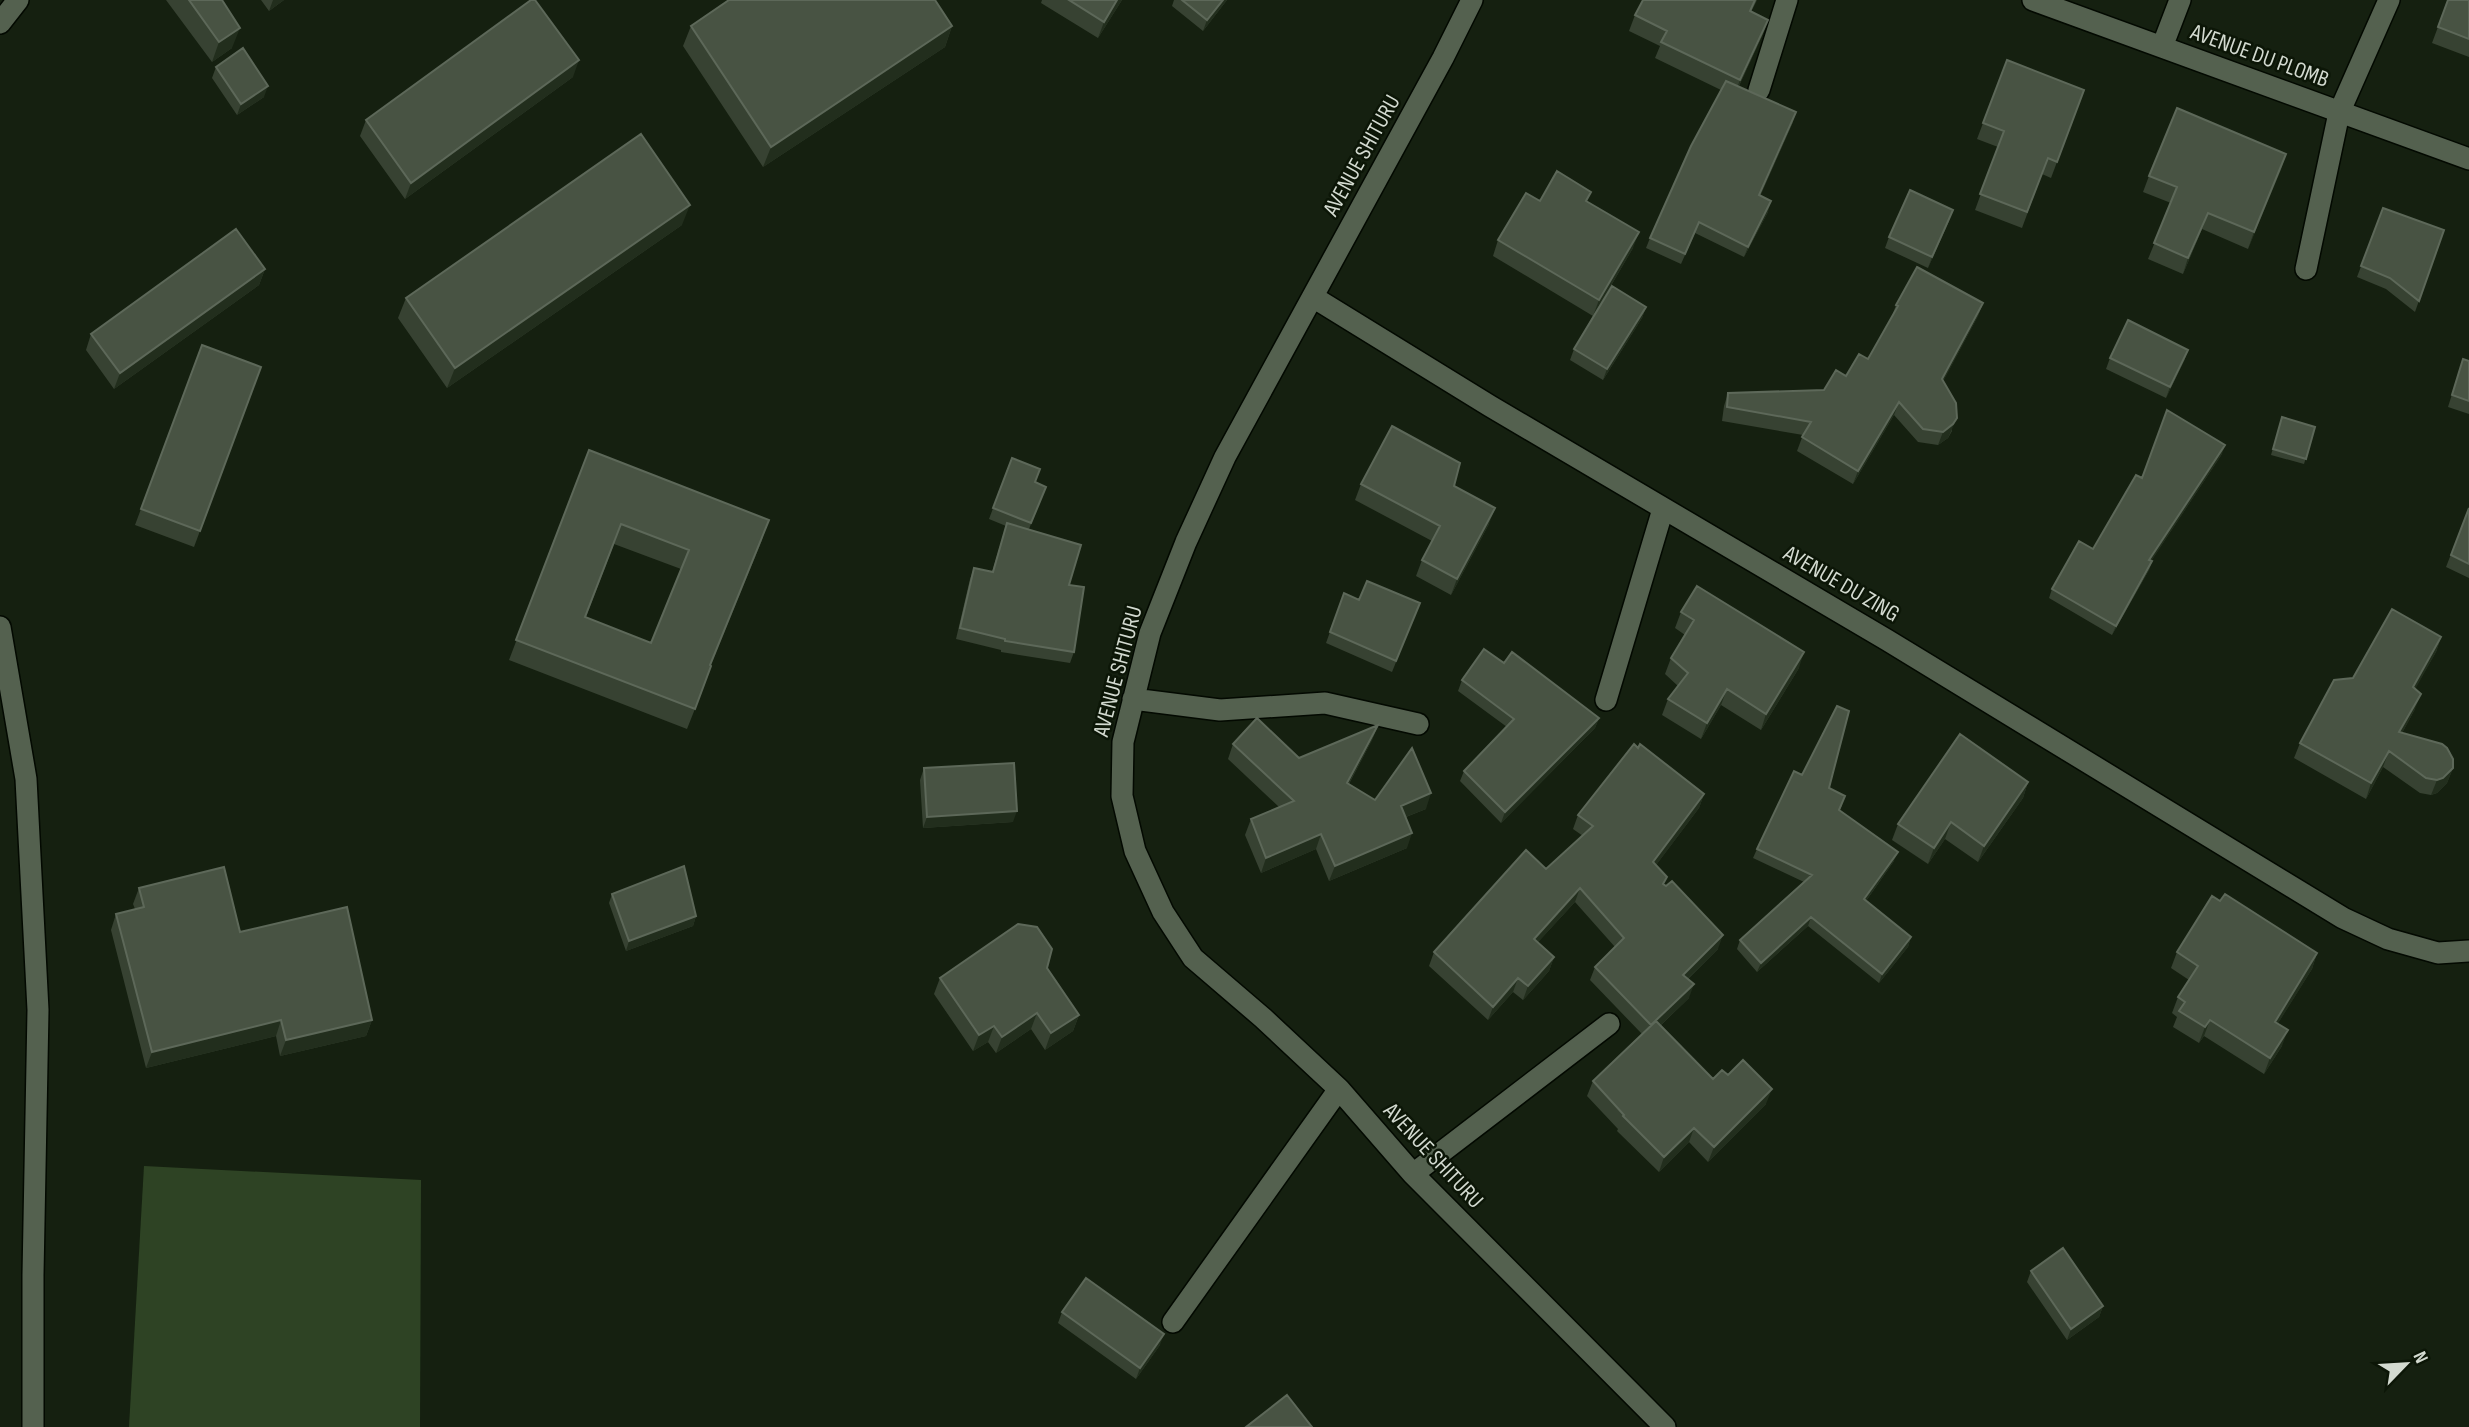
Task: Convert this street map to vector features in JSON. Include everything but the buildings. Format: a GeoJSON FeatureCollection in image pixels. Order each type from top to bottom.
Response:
{"type":"FeatureCollection","features":[{"type":"Feature","properties":{"kind":"street"},"geometry":{"type":"LineString","coordinates":[[0,23],[18,0]]}},
{"type":"Feature","properties":{"kind":"street","name":"AVENUE SHITURU"},"geometry":{"type":"LineString","coordinates":[[1472,0],[1225,457],[1186,542],[1150,634],[1133,699],[1123,742],[1122,796],[1135,851],[1163,912],[1194,958],[1339,1089],[1413,1174],[1665,1427]]}},
{"type":"Feature","properties":{"kind":"street"},"geometry":{"type":"LineString","coordinates":[[1759,90],[1787,0]]}},
{"type":"Feature","properties":{"kind":"street","name":"AVENUE DU PLOMB"},"geometry":{"type":"LineString","coordinates":[[2033,0],[2469,159]]}},
{"type":"Feature","properties":{"kind":"street"},"geometry":{"type":"LineString","coordinates":[[2162,47],[2180,0]]}},
{"type":"Feature","properties":{"kind":"street"},"geometry":{"type":"LineString","coordinates":[[2306,269],[2339,113],[2389,0]]}},
{"type":"Feature","properties":{"kind":"street","name":"AVENUE DU ZING"},"geometry":{"type":"LineString","coordinates":[[1313,297],[1887,640],[2343,918],[2388,939],[2438,953],[2469,951]]}},
{"type":"Feature","properties":{"kind":"street"},"geometry":{"type":"LineString","coordinates":[[1606,700],[1664,509]]}},
{"type":"Feature","properties":{"kind":"street"},"geometry":{"type":"LineString","coordinates":[[0,627],[26,779],[38,1010],[33,1427]]}},
{"type":"Feature","properties":{"kind":"street"},"geometry":{"type":"LineString","coordinates":[[1133,699],[1220,710],[1325,703],[1418,724]]}},
{"type":"Feature","properties":{"kind":"street"},"geometry":{"type":"LineString","coordinates":[[1413,1174],[1609,1024]]}},
{"type":"Feature","properties":{"kind":"street"},"geometry":{"type":"LineString","coordinates":[[1173,1322],[1339,1089]]}},
{"type":"Feature","properties":{"kind":"green space"},"geometry":{"type":"Polygon","coordinates":[[[144,1166],[421,1180],[420,1427],[129,1427],[144,1166]]]}}]}
